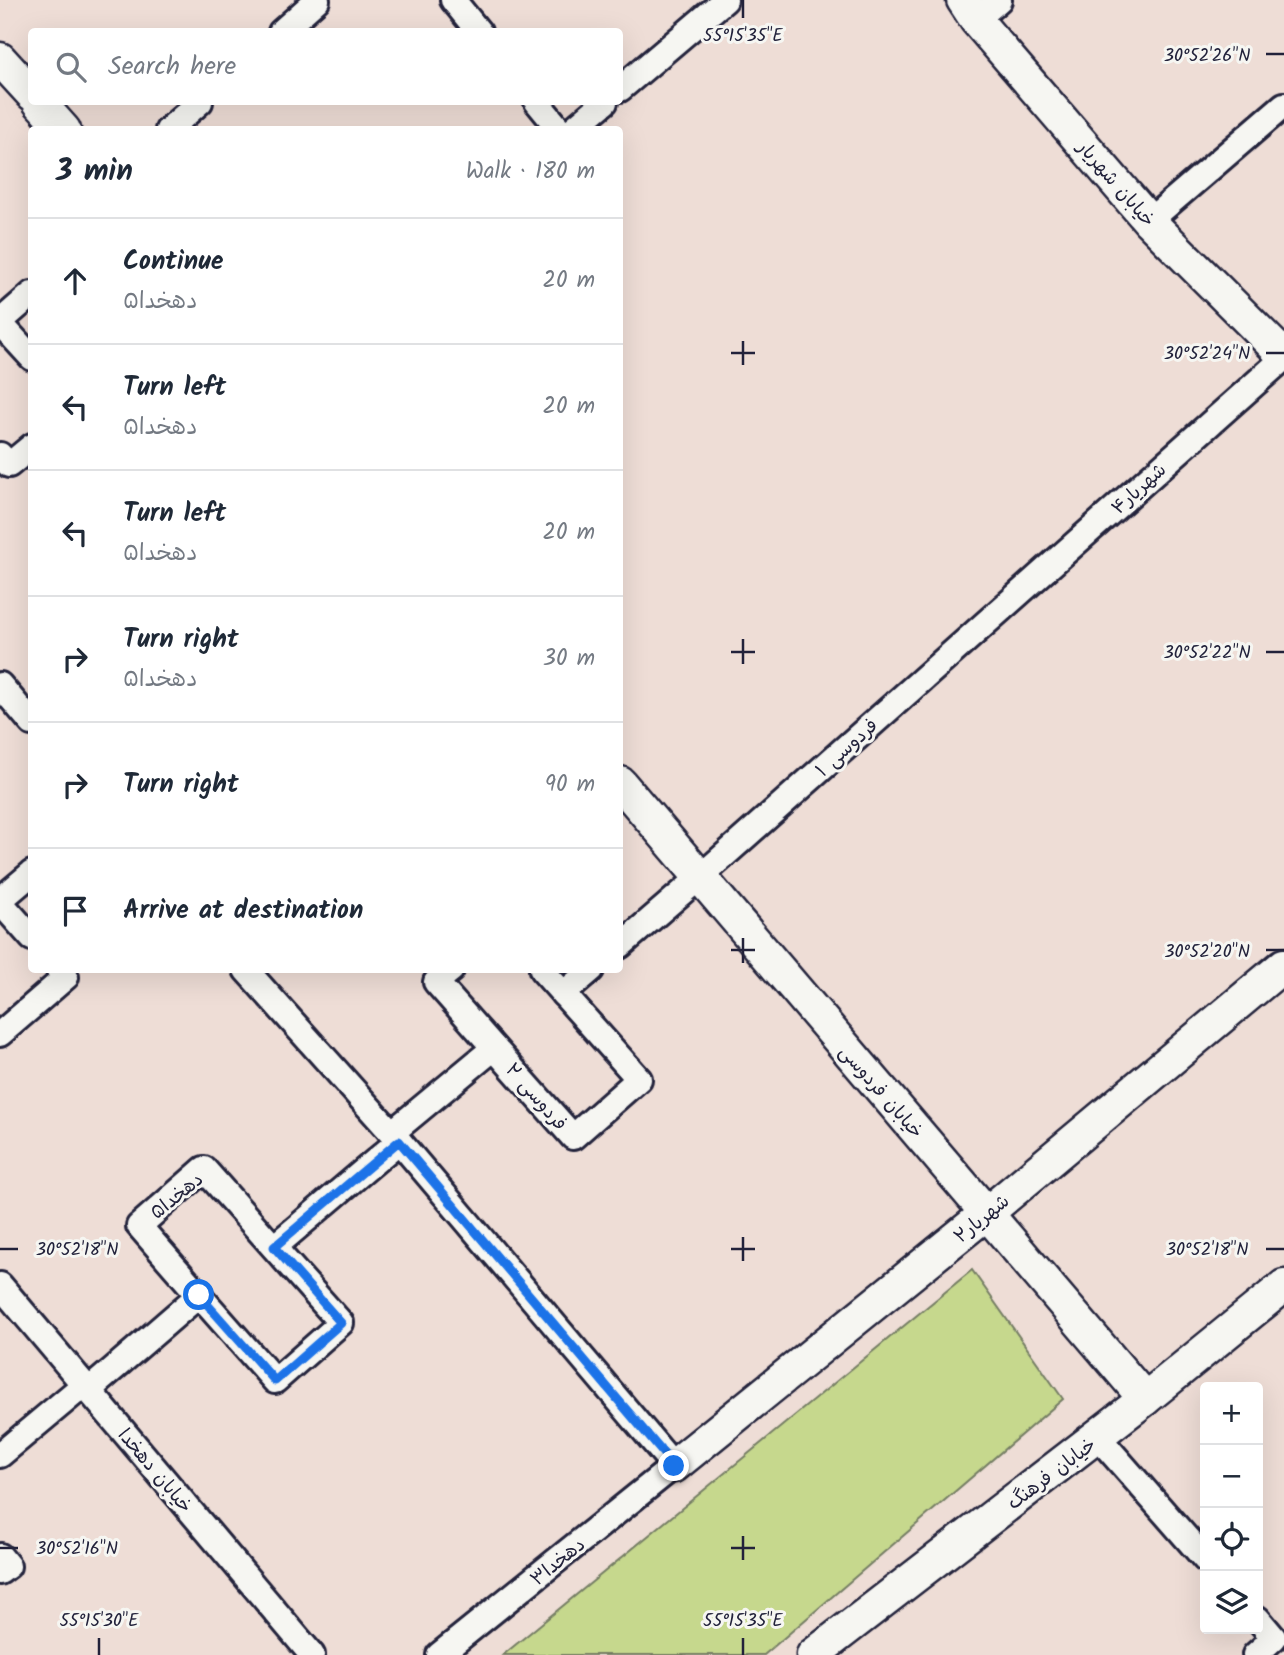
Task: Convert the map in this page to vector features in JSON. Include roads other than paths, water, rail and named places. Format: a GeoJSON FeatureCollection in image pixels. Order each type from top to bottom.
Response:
{"type":"FeatureCollection","features":[{"type":"Feature","properties":{"kind":"street"},"geometry":{"type":"LineString","coordinates":[[286,28],[317,0]]}},
{"type":"Feature","properties":{"kind":"street"},"geometry":{"type":"LineString","coordinates":[[453,0],[476,28]]}},
{"type":"Feature","properties":{"kind":"street"},"geometry":{"type":"LineString","coordinates":[[623,86],[724,0]]}},
{"type":"Feature","properties":{"kind":"street","name":"خیابان شهریار"},"geometry":{"type":"LineString","coordinates":[[979,7],[1149,221],[1284,357]]}},
{"type":"Feature","properties":{"kind":"street"},"geometry":{"type":"LineString","coordinates":[[0,59],[28,90]]}},
{"type":"Feature","properties":{"kind":"street"},"geometry":{"type":"LineString","coordinates":[[42,105],[60,126]]}},
{"type":"Feature","properties":{"kind":"street"},"geometry":{"type":"LineString","coordinates":[[173,126],[197,105]]}},
{"type":"Feature","properties":{"kind":"street"},"geometry":{"type":"LineString","coordinates":[[541,105],[565,126]]}},
{"type":"Feature","properties":{"kind":"street"},"geometry":{"type":"LineString","coordinates":[[573,126],[601,105]]}},
{"type":"Feature","properties":{"kind":"street"},"geometry":{"type":"LineString","coordinates":[[1149,221],[1284,105]]}},
{"type":"Feature","properties":{"kind":"street"},"geometry":{"type":"LineString","coordinates":[[28,298],[0,322],[28,354]]}},
{"type":"Feature","properties":{"kind":"street","name":"شهریار۴"},"geometry":{"type":"LineString","coordinates":[[992,617],[1284,357]]}},
{"type":"Feature","properties":{"kind":"street"},"geometry":{"type":"LineString","coordinates":[[0,455],[9,465],[28,449]]}},
{"type":"Feature","properties":{"kind":"street","name":"فردوسی ۱"},"geometry":{"type":"LineString","coordinates":[[700,877],[992,617]]}},
{"type":"Feature","properties":{"kind":"street"},"geometry":{"type":"LineString","coordinates":[[0,685],[28,718]]}},
{"type":"Feature","properties":{"kind":"street","name":"خیابان فردوسی"},"geometry":{"type":"LineString","coordinates":[[623,787],[1145,1399]]}},
{"type":"Feature","properties":{"kind":"street"},"geometry":{"type":"LineString","coordinates":[[28,876],[0,901],[28,933]]}},
{"type":"Feature","properties":{"kind":"street"},"geometry":{"type":"LineString","coordinates":[[623,943],[700,877]]}},
{"type":"Feature","properties":{"kind":"street","name":"شهریار۲"},"geometry":{"type":"LineString","coordinates":[[674,1466],[987,1213],[1284,965]]}},
{"type":"Feature","properties":{"kind":"street"},"geometry":{"type":"LineString","coordinates":[[0,1034],[66,977],[62,973]]}},
{"type":"Feature","properties":{"kind":"street"},"geometry":{"type":"LineString","coordinates":[[249,973],[399,1134],[674,1466]]}},
{"type":"Feature","properties":{"kind":"street","name":"فردوسی ۲"},"geometry":{"type":"LineString","coordinates":[[447,973],[436,982],[573,1137],[639,1079],[545,973]]}},
{"type":"Feature","properties":{"kind":"street"},"geometry":{"type":"LineString","coordinates":[[563,994],[588,973]]}},
{"type":"Feature","properties":{"kind":"street"},"geometry":{"type":"LineString","coordinates":[[274,1247],[494,1048]]}},
{"type":"Feature","properties":{"kind":"street","name":"دهخدا۵"},"geometry":{"type":"LineString","coordinates":[[204,1169],[341,1323],[275,1381],[199,1295],[139,1226],[204,1169]]}},
{"type":"Feature","properties":{"kind":"street","name":"خیابان دهخدا"},"geometry":{"type":"LineString","coordinates":[[0,1285],[312,1655]]}},
{"type":"Feature","properties":{"kind":"street","name":"خیابان فرهنگ"},"geometry":{"type":"LineString","coordinates":[[817,1654],[1098,1437],[1284,1286]]}},
{"type":"Feature","properties":{"kind":"street"},"geometry":{"type":"LineString","coordinates":[[0,1455],[199,1295]]}},
{"type":"Feature","properties":{"kind":"street"},"geometry":{"type":"LineString","coordinates":[[1098,1437],[1200,1553]]}},
{"type":"Feature","properties":{"kind":"street","name":"دهخدا۳"},"geometry":{"type":"LineString","coordinates":[[439,1655],[674,1466]]}},
{"type":"Feature","properties":{"kind":"street"},"geometry":{"type":"LineString","coordinates":[[0,1556],[8,1566],[0,1572]]}},
{"type":"Feature","properties":{"kind":"street"},"geometry":{"type":"LineString","coordinates":[[1255,1655],[1274,1638],[1263,1625]]}}]}
